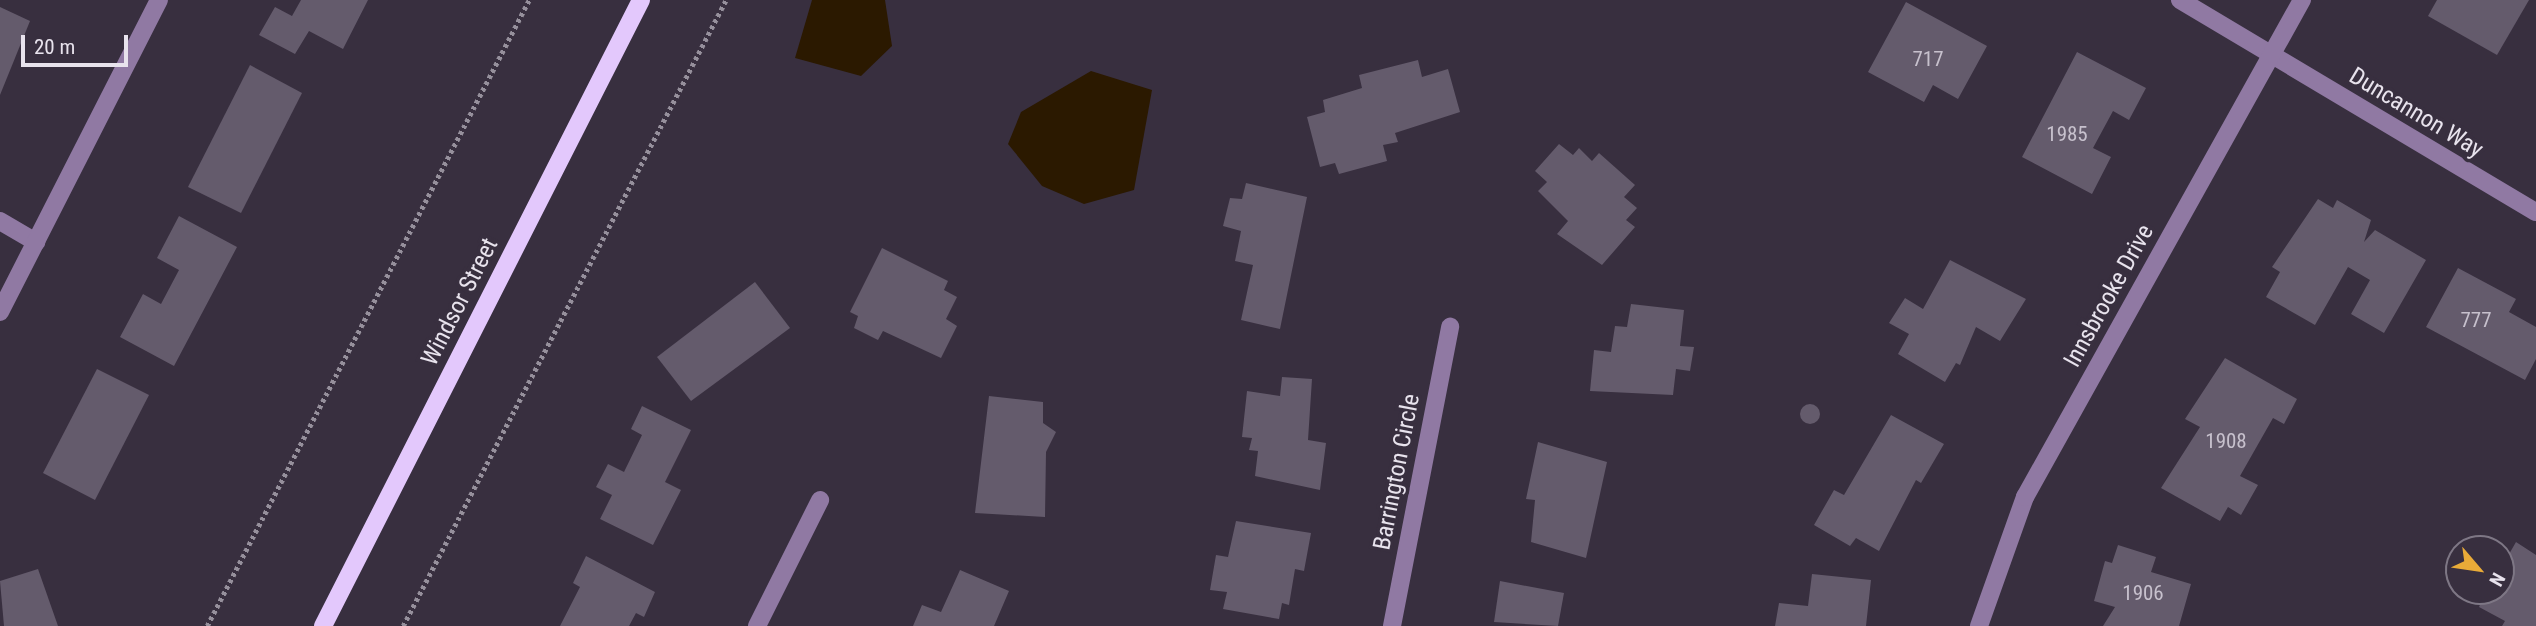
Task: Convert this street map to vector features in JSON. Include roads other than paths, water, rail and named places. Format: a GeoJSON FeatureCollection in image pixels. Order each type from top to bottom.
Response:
{"type":"FeatureCollection","features":[{"type":"Feature","properties":{"kind":"main road","name":"Windsor Street"},"geometry":{"type":"LineString","coordinates":[[323,626],[641,0]]}},
{"type":"Feature","properties":{"kind":"street"},"geometry":{"type":"LineString","coordinates":[[0,312],[159,0]]}},
{"type":"Feature","properties":{"kind":"street","name":"Duncannon Way"},"geometry":{"type":"LineString","coordinates":[[2180,0],[2536,212]]}},
{"type":"Feature","properties":{"kind":"street","name":"Innsbrooke Drive"},"geometry":{"type":"LineString","coordinates":[[1979,626],[2025,498],[2302,0]]}},
{"type":"Feature","properties":{"kind":"street"},"geometry":{"type":"LineString","coordinates":[[0,221],[36,242]]}},
{"type":"Feature","properties":{"kind":"street","name":"Barrington Circle"},"geometry":{"type":"LineString","coordinates":[[1392,626],[1450,327]]}},
{"type":"Feature","properties":{"kind":"street"},"geometry":{"type":"LineString","coordinates":[[757,626],[820,500]]}}]}
